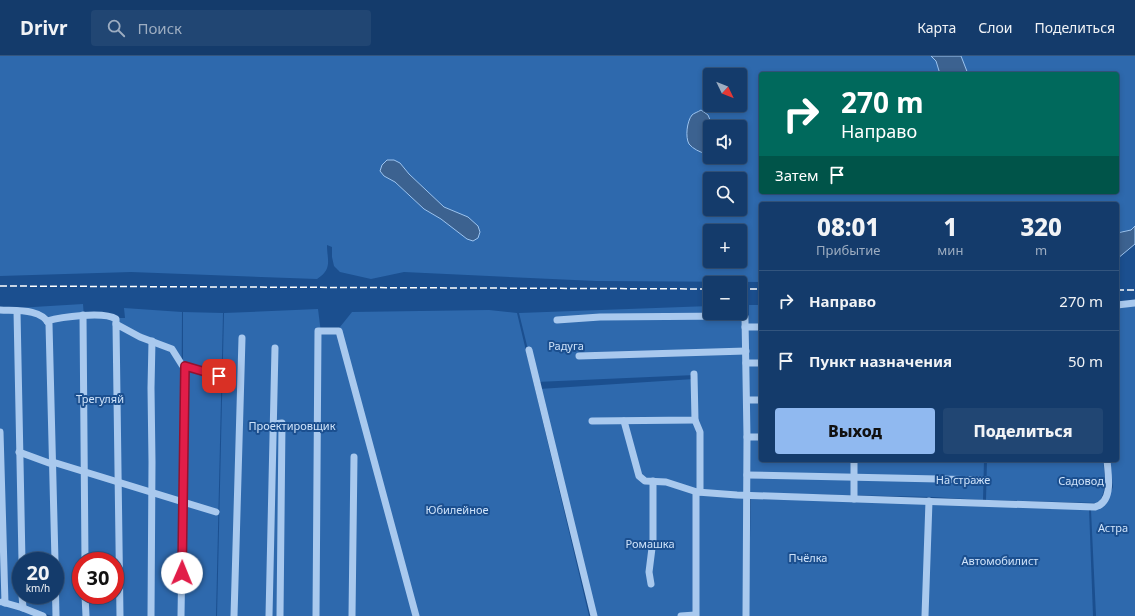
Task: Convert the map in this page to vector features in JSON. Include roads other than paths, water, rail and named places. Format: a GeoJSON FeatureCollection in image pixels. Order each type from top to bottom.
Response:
{"type":"FeatureCollection","features":[{"type":"Feature","properties":{"kind":"street"},"geometry":{"type":"LineString","coordinates":[[1119,305],[1135,303]]}},
{"type":"Feature","properties":{"kind":"street"},"geometry":{"type":"LineString","coordinates":[[0,310],[40,315],[47,321],[50,330],[55,552]]}},
{"type":"Feature","properties":{"kind":"street"},"geometry":{"type":"LineString","coordinates":[[17,311],[22,552]]}},
{"type":"Feature","properties":{"kind":"street"},"geometry":{"type":"LineString","coordinates":[[47,321],[59,318],[83,316],[111,316],[116,319],[120,616]]}},
{"type":"Feature","properties":{"kind":"street"},"geometry":{"type":"LineString","coordinates":[[83,316],[85,552]]}},
{"type":"Feature","properties":{"kind":"street"},"geometry":{"type":"LineString","coordinates":[[557,320],[600,317],[745,317],[748,437],[746,496],[746,616]]}},
{"type":"Feature","properties":{"kind":"street"},"geometry":{"type":"LineString","coordinates":[[116,324],[140,337],[172,349],[182,365],[219,376]]}},
{"type":"Feature","properties":{"kind":"street"},"geometry":{"type":"LineString","coordinates":[[745,327],[759,326]]}},
{"type":"Feature","properties":{"kind":"street"},"geometry":{"type":"LineString","coordinates":[[316,616],[318,331],[339,331],[416,616]]}},
{"type":"Feature","properties":{"kind":"street"},"geometry":{"type":"LineString","coordinates":[[234,616],[242,338]]}},
{"type":"Feature","properties":{"kind":"street"},"geometry":{"type":"LineString","coordinates":[[151,616],[152,341]]}},
{"type":"Feature","properties":{"kind":"street"},"geometry":{"type":"LineString","coordinates":[[269,616],[275,348]]}},
{"type":"Feature","properties":{"kind":"street"},"geometry":{"type":"LineString","coordinates":[[529,350],[594,616]]}},
{"type":"Feature","properties":{"kind":"street"},"geometry":{"type":"LineString","coordinates":[[579,356],[746,351]]}},
{"type":"Feature","properties":{"kind":"street"},"geometry":{"type":"LineString","coordinates":[[746,362],[759,363]]}},
{"type":"Feature","properties":{"kind":"street"},"geometry":{"type":"LineString","coordinates":[[181,616],[185,366]]}},
{"type":"Feature","properties":{"kind":"street"},"geometry":{"type":"LineString","coordinates":[[681,616],[696,616],[700,432],[695,420],[694,374]]}},
{"type":"Feature","properties":{"kind":"street"},"geometry":{"type":"LineString","coordinates":[[747,400],[759,400]]}},
{"type":"Feature","properties":{"kind":"street"},"geometry":{"type":"LineString","coordinates":[[592,421],[695,420]]}},
{"type":"Feature","properties":{"kind":"street"},"geometry":{"type":"LineString","coordinates":[[624,421],[639,476],[645,481],[666,482],[698,492],[746,496],[1074,507],[1098,506],[1103,503],[1108,490],[1107,462]]}},
{"type":"Feature","properties":{"kind":"street"},"geometry":{"type":"LineString","coordinates":[[274,424],[282,423],[280,616]]}},
{"type":"Feature","properties":{"kind":"street"},"geometry":{"type":"LineString","coordinates":[[0,432],[2,602],[43,616]]}},
{"type":"Feature","properties":{"kind":"street"},"geometry":{"type":"LineString","coordinates":[[748,437],[759,437]]}},
{"type":"Feature","properties":{"kind":"street"},"geometry":{"type":"LineString","coordinates":[[19,452],[216,512]]}},
{"type":"Feature","properties":{"kind":"street"},"geometry":{"type":"LineString","coordinates":[[352,616],[354,457]]}},
{"type":"Feature","properties":{"kind":"street"},"geometry":{"type":"LineString","coordinates":[[854,462],[854,499]]}},
{"type":"Feature","properties":{"kind":"street"},"geometry":{"type":"LineString","coordinates":[[747,475],[854,476],[986,480]]}},
{"type":"Feature","properties":{"kind":"street"},"geometry":{"type":"LineString","coordinates":[[651,584],[649,572],[653,540],[653,481]]}},
{"type":"Feature","properties":{"kind":"street"},"geometry":{"type":"LineString","coordinates":[[926,616],[929,502]]}},
{"type":"Feature","properties":{"kind":"street"},"geometry":{"type":"LineString","coordinates":[[23,604],[23,608]]}},
{"type":"Feature","properties":{"kind":"street"},"geometry":{"type":"LineString","coordinates":[[56,604],[56,616]]}},
{"type":"Feature","properties":{"kind":"street"},"geometry":{"type":"LineString","coordinates":[[85,604],[86,616]]}},
{"type":"Feature","properties":{"kind":"railway"},"geometry":{"type":"LineString","coordinates":[[0,286],[703,289]]}},
{"type":"Feature","properties":{"kind":"railway"},"geometry":{"type":"LineString","coordinates":[[747,289],[759,289]]}},
{"type":"Feature","properties":{"kind":"railway"},"geometry":{"type":"LineString","coordinates":[[1119,290],[1135,290]]}},
{"type":"Feature","properties":{"kind":"park label","name":"Радуга"},"geometry":{"type":"Point","coordinates":[566,346]}},
{"type":"Feature","properties":{"kind":"park label","name":"Трегуляй"},"geometry":{"type":"Point","coordinates":[100,399]}},
{"type":"Feature","properties":{"kind":"park label","name":"Проектировщик"},"geometry":{"type":"Point","coordinates":[292,426]}},
{"type":"Feature","properties":{"kind":"park label","name":"На страже"},"geometry":{"type":"Point","coordinates":[963,480]}},
{"type":"Feature","properties":{"kind":"park label","name":"Садовод"},"geometry":{"type":"Point","coordinates":[1081,481]}},
{"type":"Feature","properties":{"kind":"park label","name":"Юбилейное"},"geometry":{"type":"Point","coordinates":[457,510]}},
{"type":"Feature","properties":{"kind":"park label","name":"Астра"},"geometry":{"type":"Point","coordinates":[1113,528]}},
{"type":"Feature","properties":{"kind":"park label","name":"Ромашка"},"geometry":{"type":"Point","coordinates":[650,544]}},
{"type":"Feature","properties":{"kind":"park label","name":"Пчёлка"},"geometry":{"type":"Point","coordinates":[808,558]}},
{"type":"Feature","properties":{"kind":"park label","name":"Автомобилист"},"geometry":{"type":"Point","coordinates":[1000,561]}}]}
